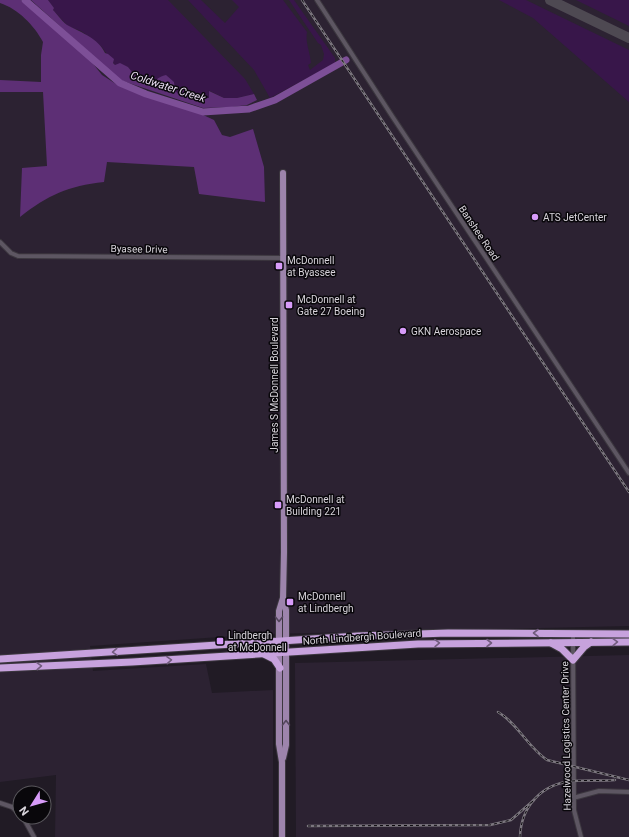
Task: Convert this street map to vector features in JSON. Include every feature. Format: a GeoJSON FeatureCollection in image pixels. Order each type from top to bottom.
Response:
{"type":"FeatureCollection","features":[{"type":"Feature","properties":{"kind":"highway","name":"North Lindbergh Boulevard"},"geometry":{"type":"LineString","coordinates":[[0,659],[283,640],[434,634],[629,634]]}},
{"type":"Feature","properties":{"kind":"highway"},"geometry":{"type":"LineString","coordinates":[[551,642],[562,649],[573,660],[584,647],[591,642]]}},
{"type":"Feature","properties":{"kind":"highway","name":"North Lindbergh Boulevard"},"geometry":{"type":"LineString","coordinates":[[0,668],[418,644],[629,642]]}},
{"type":"Feature","properties":{"kind":"highway"},"geometry":{"type":"LineString","coordinates":[[262,653],[274,659],[280,668]]}},
{"type":"Feature","properties":{"kind":"main road","name":"James S McDonnell Boulevard"},"geometry":{"type":"LineString","coordinates":[[282,762],[286,745],[283,640],[279,611],[283,598],[283,173]]}},
{"type":"Feature","properties":{"kind":"main road","name":"James S McDonnell Boulevard"},"geometry":{"type":"LineString","coordinates":[[282,837],[282,762],[279,744],[280,668],[283,652]]}},
{"type":"Feature","properties":{"kind":"street","name":"Banshee Road"},"geometry":{"type":"LineString","coordinates":[[317,0],[392,116],[629,473]]}},
{"type":"Feature","properties":{"kind":"street","name":"Byasee Drive"},"geometry":{"type":"LineString","coordinates":[[0,242],[10,253],[18,256],[284,258]]}},
{"type":"Feature","properties":{"kind":"street","name":"Hazelwood Logistics Center Drive"},"geometry":{"type":"LineString","coordinates":[[573,634],[573,798],[574,810],[581,837]]}},
{"type":"Feature","properties":{"kind":"street"},"geometry":{"type":"LineString","coordinates":[[573,798],[599,792],[629,792]]}},
{"type":"Feature","properties":{"kind":"street"},"geometry":{"type":"LineString","coordinates":[[0,803],[12,807]]}},
{"type":"Feature","properties":{"kind":"street"},"geometry":{"type":"LineString","coordinates":[[27,825],[34,837]]}},
{"type":"Feature","properties":{"kind":"shaded area"},"geometry":{"type":"Polygon","coordinates":[[[0,0],[629,0],[629,626],[265,634],[90,646],[93,671],[206,664],[212,693],[273,690],[273,837],[55,837],[56,775],[0,782],[0,0]]]}},
{"type":"Feature","properties":{"kind":"shaded area"},"geometry":{"type":"Polygon","coordinates":[[[0,0],[21,0],[86,55],[102,75],[116,84],[214,120],[222,135],[230,137],[253,129],[264,167],[265,202],[199,194],[194,167],[107,162],[104,182],[69,189],[49,197],[20,217],[22,168],[47,166],[43,92],[0,92],[0,80],[41,82],[41,55],[43,42],[25,18],[13,9],[0,3],[0,0]]]}},
{"type":"Feature","properties":{"kind":"shaded area"},"geometry":{"type":"Polygon","coordinates":[[[31,0],[48,0],[54,8],[53,10],[65,23],[98,43],[105,53],[114,59],[113,63],[115,65],[120,63],[128,67],[132,72],[136,72],[142,81],[147,84],[166,75],[174,82],[175,90],[178,94],[183,90],[194,96],[209,98],[209,91],[224,98],[237,98],[254,94],[257,100],[247,105],[203,108],[120,80],[31,0]]]}},
{"type":"Feature","properties":{"kind":"shaded area"},"geometry":{"type":"Polygon","coordinates":[[[48,0],[168,0],[245,79],[254,94],[237,98],[224,98],[210,91],[209,98],[178,95],[175,90],[174,82],[158,79],[153,83],[147,84],[142,81],[136,72],[132,73],[128,67],[115,65],[102,47],[94,40],[81,31],[68,26],[53,10],[54,8],[48,0]]]}},
{"type":"Feature","properties":{"kind":"shaded area"},"geometry":{"type":"Polygon","coordinates":[[[188,0],[201,0],[225,23],[239,7],[232,0],[283,0],[307,32],[307,43],[311,63],[308,65],[310,70],[323,60],[324,54],[321,45],[318,43],[289,0],[294,0],[335,58],[335,63],[270,98],[254,70],[188,0]]]}},
{"type":"Feature","properties":{"kind":"shaded area"},"geometry":{"type":"Polygon","coordinates":[[[499,0],[526,0],[629,50],[629,102],[533,18],[499,0]]]}},
{"type":"Feature","properties":{"kind":"shaded area"},"geometry":{"type":"Polygon","coordinates":[[[576,0],[629,0],[629,26],[576,0]]]}},
{"type":"Feature","properties":{"kind":"shaded area"},"geometry":{"type":"Polygon","coordinates":[[[629,655],[629,837],[296,837],[295,663],[629,655]]]}},
{"type":"Feature","properties":{"kind":"waterway","name":"Coldwater Creek"},"geometry":{"type":"LineString","coordinates":[[25,0],[120,83],[146,94],[203,112],[249,109],[275,100],[346,60]]}},
{"type":"Feature","properties":{"kind":"taxiway"},"geometry":{"type":"LineString","coordinates":[[550,0],[629,38]]}},
{"type":"Feature","properties":{"kind":"railway"},"geometry":{"type":"LineString","coordinates":[[302,0],[629,492]]}},
{"type":"Feature","properties":{"kind":"railway"},"geometry":{"type":"LineString","coordinates":[[498,712],[505,717],[547,760],[629,780]]}},
{"type":"Feature","properties":{"kind":"railway"},"geometry":{"type":"LineString","coordinates":[[520,837],[524,816],[529,807],[542,792],[561,783],[572,781],[615,780]]}},
{"type":"Feature","properties":{"kind":"railway"},"geometry":{"type":"LineString","coordinates":[[308,826],[490,825],[511,820],[534,800]]}},
{"type":"Feature","properties":{"kind":"place","name":"ATS JetCenter"},"geometry":{"type":"Point","coordinates":[535,217]}},
{"type":"Feature","properties":{"kind":"place","name":"McDonnell at Byassee"},"geometry":{"type":"Point","coordinates":[279,266]}},
{"type":"Feature","properties":{"kind":"place","name":"McDonnell at Gate 27 Boeing"},"geometry":{"type":"Point","coordinates":[289,305]}},
{"type":"Feature","properties":{"kind":"place","name":"GKN Aerospace"},"geometry":{"type":"Point","coordinates":[403,331]}},
{"type":"Feature","properties":{"kind":"place","name":"McDonnell at Building 221"},"geometry":{"type":"Point","coordinates":[278,505]}},
{"type":"Feature","properties":{"kind":"place","name":"McDonnell at Lindbergh"},"geometry":{"type":"Point","coordinates":[290,602]}},
{"type":"Feature","properties":{"kind":"place","name":"Lindbergh at McDonnell"},"geometry":{"type":"Point","coordinates":[220,641]}}]}
